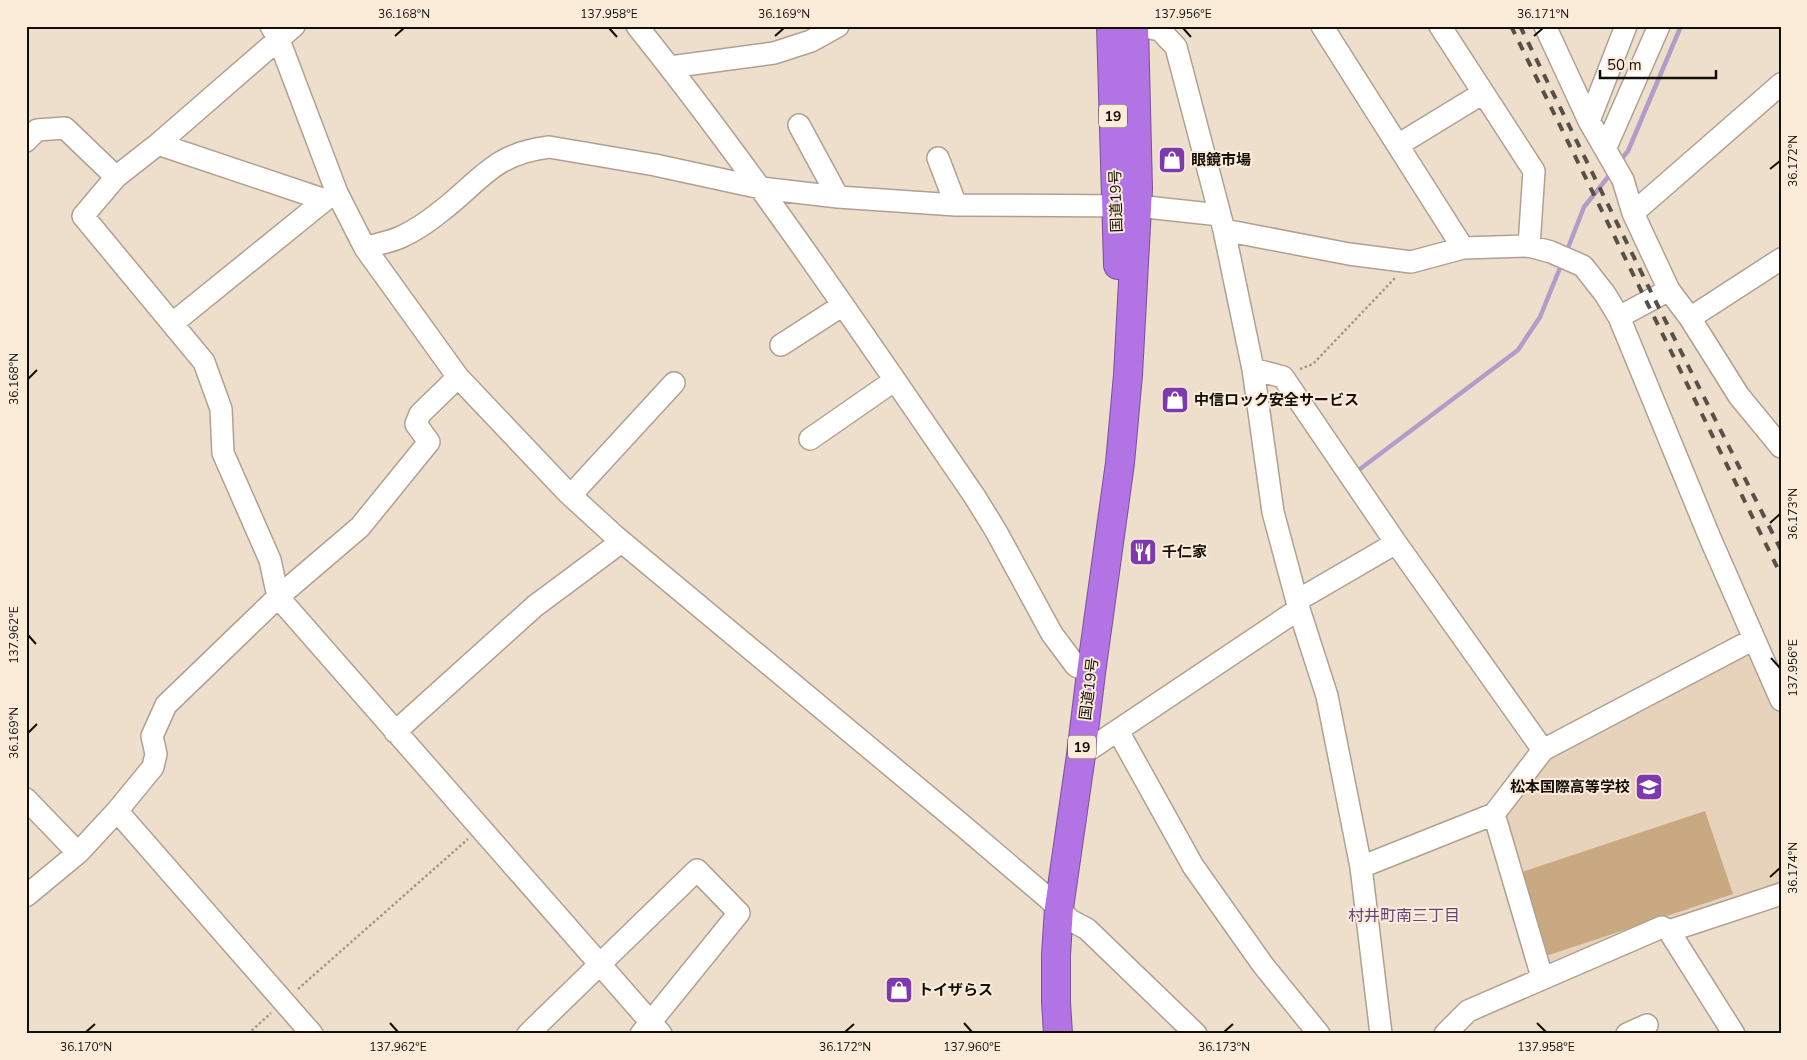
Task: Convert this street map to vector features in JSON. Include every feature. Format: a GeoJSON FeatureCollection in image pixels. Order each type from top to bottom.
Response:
{"type":"FeatureCollection","features":[{"type":"Feature","properties":{"kind":"highway","name":"国道19号"},"geometry":{"type":"LineString","coordinates":[[1111,26],[1127,206]]}},
{"type":"Feature","properties":{"kind":"highway","name":"国道19号"},"geometry":{"type":"LineString","coordinates":[[1058,1034],[1056,955],[1059,908],[1082,755],[1091,672],[1120,463],[1128,375],[1120,332],[1136,26]]}},
{"type":"Feature","properties":{"kind":"street"},"geometry":{"type":"LineString","coordinates":[[637,26],[761,188],[975,497],[996,530],[1052,634],[1076,666],[1091,672]]}},
{"type":"Feature","properties":{"kind":"street"},"geometry":{"type":"LineString","coordinates":[[670,67],[774,53],[811,41],[838,26]]}},
{"type":"Feature","properties":{"kind":"street"},"geometry":{"type":"LineString","coordinates":[[1136,26],[1160,30],[1176,47],[1222,222],[1253,369],[1273,512],[1327,696],[1361,866],[1381,1034]]}},
{"type":"Feature","properties":{"kind":"street"},"geometry":{"type":"LineString","coordinates":[[1440,26],[1534,171],[1529,246]]}},
{"type":"Feature","properties":{"kind":"street"},"geometry":{"type":"LineString","coordinates":[[1545,26],[1589,121],[1606,147],[1623,180],[1633,213],[1669,290],[1690,318],[1739,396],[1781,447]]}},
{"type":"Feature","properties":{"kind":"street"},"geometry":{"type":"LineString","coordinates":[[1589,121],[1626,26]]}},
{"type":"Feature","properties":{"kind":"street"},"geometry":{"type":"LineString","coordinates":[[1606,147],[1659,26]]}},
{"type":"Feature","properties":{"kind":"street"},"geometry":{"type":"LineString","coordinates":[[1325,27],[1463,248]]}},
{"type":"Feature","properties":{"kind":"street"},"geometry":{"type":"LineString","coordinates":[[528,1034],[600,963],[697,870],[739,913],[651,1030],[600,963],[278,597],[270,560],[222,453],[221,409],[204,362],[83,216],[116,177],[158,144],[282,31],[331,197],[365,248],[458,377],[571,495],[621,542],[962,825],[1059,908],[1070,920],[1087,929],[1196,1034]]}},
{"type":"Feature","properties":{"kind":"street"},"geometry":{"type":"LineString","coordinates":[[1633,213],[1781,84]]}},
{"type":"Feature","properties":{"kind":"street"},"geometry":{"type":"LineString","coordinates":[[1398,145],[1483,94]]}},
{"type":"Feature","properties":{"kind":"street"},"geometry":{"type":"LineString","coordinates":[[799,124],[838,197]]}},
{"type":"Feature","properties":{"kind":"street"},"geometry":{"type":"LineString","coordinates":[[26,141],[37,130],[65,128],[116,177]]}},
{"type":"Feature","properties":{"kind":"street"},"geometry":{"type":"LineString","coordinates":[[158,144],[331,197]]}},
{"type":"Feature","properties":{"kind":"street"},"geometry":{"type":"LineString","coordinates":[[365,248],[401,236],[440,213],[487,170],[511,156],[531,149],[549,147],[655,165],[761,188],[838,197],[956,205],[1127,206],[1222,222],[1349,254],[1411,262],[1463,248],[1529,246],[1551,252],[1583,266],[1620,317],[1710,538],[1781,700]]}},
{"type":"Feature","properties":{"kind":"street"},"geometry":{"type":"LineString","coordinates":[[938,158],[956,205]]}},
{"type":"Feature","properties":{"kind":"street"},"geometry":{"type":"LineString","coordinates":[[173,323],[331,197]]}},
{"type":"Feature","properties":{"kind":"street"},"geometry":{"type":"LineString","coordinates":[[1690,318],[1777,268]]}},
{"type":"Feature","properties":{"kind":"street"},"geometry":{"type":"LineString","coordinates":[[1620,317],[1669,290]]}},
{"type":"Feature","properties":{"kind":"street"},"geometry":{"type":"LineString","coordinates":[[781,345],[843,305]]}},
{"type":"Feature","properties":{"kind":"street"},"geometry":{"type":"LineString","coordinates":[[1253,369],[1283,377],[1396,543],[1543,750]]}},
{"type":"Feature","properties":{"kind":"street"},"geometry":{"type":"LineString","coordinates":[[26,896],[78,853],[117,811],[153,767],[156,754],[152,736],[166,705],[278,597],[360,526],[429,442],[416,424],[420,414],[458,377]]}},
{"type":"Feature","properties":{"kind":"street"},"geometry":{"type":"LineString","coordinates":[[810,439],[895,380]]}},
{"type":"Feature","properties":{"kind":"street"},"geometry":{"type":"LineString","coordinates":[[571,495],[674,383]]}},
{"type":"Feature","properties":{"kind":"street"},"geometry":{"type":"LineString","coordinates":[[395,732],[534,606],[621,542]]}},
{"type":"Feature","properties":{"kind":"street"},"geometry":{"type":"LineString","coordinates":[[1082,755],[1299,604],[1396,543]]}},
{"type":"Feature","properties":{"kind":"street"},"geometry":{"type":"LineString","coordinates":[[1361,866],[1494,814],[1543,750],[1754,639]]}},
{"type":"Feature","properties":{"kind":"street"},"geometry":{"type":"LineString","coordinates":[[1118,731],[1193,866],[1263,965],[1319,1034]]}},
{"type":"Feature","properties":{"kind":"street"},"geometry":{"type":"LineString","coordinates":[[26,799],[78,853]]}},
{"type":"Feature","properties":{"kind":"street"},"geometry":{"type":"LineString","coordinates":[[117,811],[312,1034]]}},
{"type":"Feature","properties":{"kind":"street"},"geometry":{"type":"LineString","coordinates":[[1494,814],[1542,977]]}},
{"type":"Feature","properties":{"kind":"street"},"geometry":{"type":"LineString","coordinates":[[1669,931],[1781,894]]}},
{"type":"Feature","properties":{"kind":"street"},"geometry":{"type":"LineString","coordinates":[[1445,1034],[1468,1011],[1542,977],[1662,927],[1669,931],[1734,1034]]}},
{"type":"Feature","properties":{"kind":"street"},"geometry":{"type":"LineString","coordinates":[[1627,1034],[1647,1025]]}},
{"type":"Feature","properties":{"kind":"path"},"geometry":{"type":"LineString","coordinates":[[1283,377],[1313,364],[1411,262]]}},
{"type":"Feature","properties":{"kind":"path"},"geometry":{"type":"LineString","coordinates":[[248,1034],[480,828]]}},
{"type":"Feature","properties":{"kind":"shaded area","name":"松本国際高等学校"},"geometry":{"type":"Polygon","coordinates":[[[1742,649],[1753,654],[1781,718],[1781,889],[1544,969],[1498,813],[1535,761],[1742,649]]]}},
{"type":"Feature","properties":{"kind":"shaded area"},"geometry":{"type":"Polygon","coordinates":[[[1705,811],[1733,894],[1546,956],[1519,873],[1705,811]]]}},
{"type":"Feature","properties":{"kind":"waterway"},"geometry":{"type":"LineString","coordinates":[[1620,161],[1628,151],[1681,26]]}},
{"type":"Feature","properties":{"kind":"waterway"},"geometry":{"type":"LineString","coordinates":[[1566,253],[1584,207],[1612,172]]}},
{"type":"Feature","properties":{"kind":"waterway"},"geometry":{"type":"LineString","coordinates":[[1360,469],[1518,350],[1540,317],[1562,263]]}},
{"type":"Feature","properties":{"kind":"railway"},"geometry":{"type":"LineString","coordinates":[[1511,26],[1781,575]]}},
{"type":"Feature","properties":{"kind":"railway"},"geometry":{"type":"LineString","coordinates":[[1520,26],[1781,550]]}},
{"type":"Feature","properties":{"kind":"place","name":"眼鏡市場"},"geometry":{"type":"Point","coordinates":[1172,160]}},
{"type":"Feature","properties":{"kind":"place","name":"中信ロック安全サービス"},"geometry":{"type":"Point","coordinates":[1175,400]}},
{"type":"Feature","properties":{"kind":"place","name":"千仁家"},"geometry":{"type":"Point","coordinates":[1143,552]}},
{"type":"Feature","properties":{"kind":"place","name":"松本国際高等学校"},"geometry":{"type":"Point","coordinates":[1649,787]}},
{"type":"Feature","properties":{"kind":"place","name":"トイザらス"},"geometry":{"type":"Point","coordinates":[899,990]}},
{"type":"Feature","properties":{"kind":"district","name":"村井町南三丁目"},"geometry":{"type":"Point","coordinates":[1404,916]}}]}
